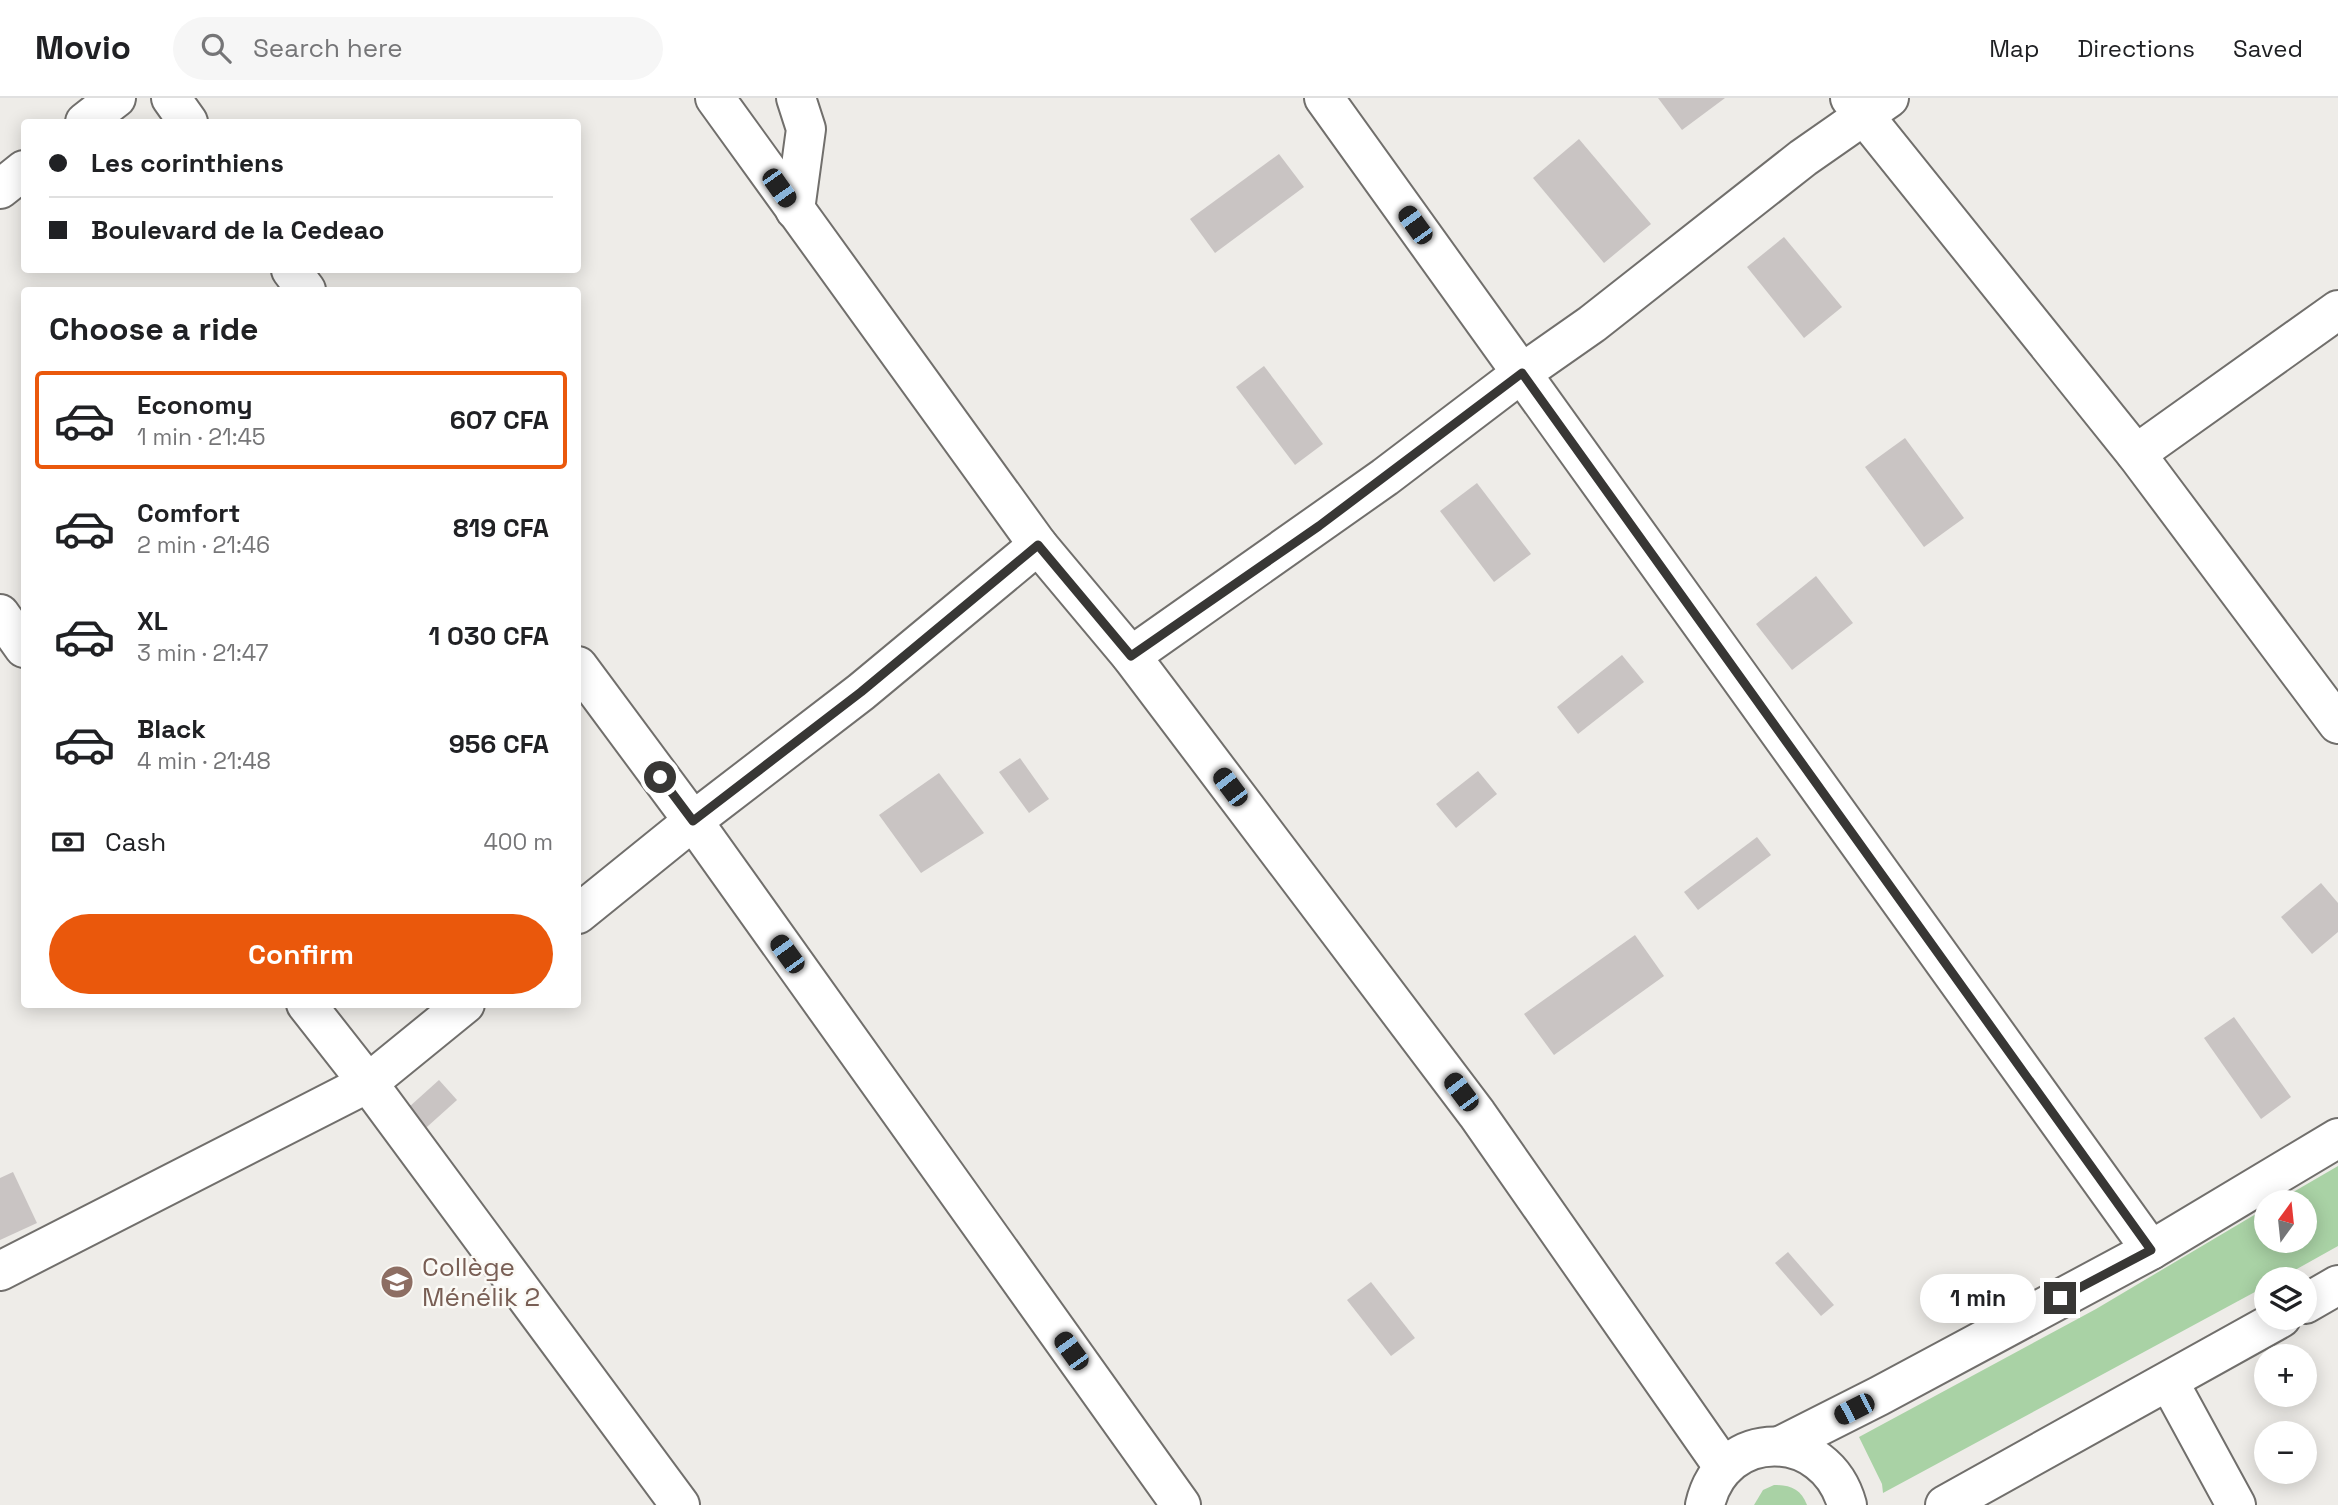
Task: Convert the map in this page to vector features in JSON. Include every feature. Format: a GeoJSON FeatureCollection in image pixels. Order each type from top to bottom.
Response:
{"type":"FeatureCollection","features":[{"type":"Feature","properties":{"kind":"street"},"geometry":{"type":"LineString","coordinates":[[89,119],[116,98]]}},
{"type":"Feature","properties":{"kind":"street"},"geometry":{"type":"LineString","coordinates":[[171,98],[186,119]]}},
{"type":"Feature","properties":{"kind":"street"},"geometry":{"type":"LineString","coordinates":[[715,98],[1038,545],[1131,656],[1477,1114],[1714,1486]]}},
{"type":"Feature","properties":{"kind":"street"},"geometry":{"type":"LineString","coordinates":[[794,210],[806,129],[796,98]]}},
{"type":"Feature","properties":{"kind":"street"},"geometry":{"type":"LineString","coordinates":[[1324,98],[2151,1250]]}},
{"type":"Feature","properties":{"kind":"street"},"geometry":{"type":"LineString","coordinates":[[1131,656],[1319,526],[1522,373],[1592,324],[1868,104],[2137,454],[2338,724]]}},
{"type":"Feature","properties":{"kind":"street"},"geometry":{"type":"LineString","coordinates":[[0,189],[21,172]]}},
{"type":"Feature","properties":{"kind":"street"},"geometry":{"type":"LineString","coordinates":[[2137,454],[2338,310]]}},
{"type":"Feature","properties":{"kind":"street"},"geometry":{"type":"LineString","coordinates":[[581,912],[693,821],[861,692],[1038,545]]}},
{"type":"Feature","properties":{"kind":"street"},"geometry":{"type":"LineString","coordinates":[[0,614],[21,644]]}},
{"type":"Feature","properties":{"kind":"street"},"geometry":{"type":"LineString","coordinates":[[581,670],[693,821],[1181,1505]]}},
{"type":"Feature","properties":{"kind":"street"},"geometry":{"type":"LineString","coordinates":[[309,1008],[368,1083],[680,1505]]}},
{"type":"Feature","properties":{"kind":"street"},"geometry":{"type":"LineString","coordinates":[[0,1271],[368,1083],[460,1008]]}},
{"type":"Feature","properties":{"kind":"street"},"geometry":{"type":"LineString","coordinates":[[1780,1446],[2151,1250],[2338,1138]]}},
{"type":"Feature","properties":{"kind":"street"},"geometry":{"type":"LineString","coordinates":[[2317,1297],[2338,1285]]}},
{"type":"Feature","properties":{"kind":"street"},"geometry":{"type":"LineString","coordinates":[[1945,1505],[2260,1330]]}},
{"type":"Feature","properties":{"kind":"street"},"geometry":{"type":"LineString","coordinates":[[2169,1382],[2236,1505]]}},
{"type":"Feature","properties":{"kind":"street"},"geometry":{"type":"LineString","coordinates":[[1676,1505],[1714,1486],[1740,1455],[1759,1448],[1780,1446],[1800,1450],[1818,1459],[1833,1473],[1847,1505]]}},
{"type":"Feature","properties":{"kind":"green space"},"geometry":{"type":"Polygon","coordinates":[[[2338,1166],[2338,1246],[2300,1267],[2254,1267],[2254,1292],[1883,1493],[1882,1484],[1859,1437],[2096,1309],[2254,1215],[2254,1253],[2317,1253],[2317,1190],[2297,1190],[2338,1166]]]}},
{"type":"Feature","properties":{"kind":"green space"},"geometry":{"type":"Polygon","coordinates":[[[1774,1485],[1794,1489],[1802,1495],[1807,1505],[1754,1505],[1763,1490],[1774,1485]]]}},
{"type":"Feature","properties":{"kind":"building"},"geometry":{"type":"Polygon","coordinates":[[[1658,98],[1725,98],[1682,130],[1658,98]]]}},
{"type":"Feature","properties":{"kind":"building"},"geometry":{"type":"Polygon","coordinates":[[[1579,139],[1651,224],[1604,263],[1533,178],[1579,139]]]}},
{"type":"Feature","properties":{"kind":"building"},"geometry":{"type":"Polygon","coordinates":[[[1279,154],[1304,187],[1215,253],[1190,219],[1279,154]]]}},
{"type":"Feature","properties":{"kind":"building"},"geometry":{"type":"Polygon","coordinates":[[[1784,237],[1842,307],[1804,338],[1747,267],[1784,237]]]}},
{"type":"Feature","properties":{"kind":"building"},"geometry":{"type":"Polygon","coordinates":[[[1264,366],[1323,444],[1295,465],[1236,387],[1264,366]]]}},
{"type":"Feature","properties":{"kind":"building"},"geometry":{"type":"Polygon","coordinates":[[[1905,438],[1964,518],[1924,547],[1865,467],[1905,438]]]}},
{"type":"Feature","properties":{"kind":"building"},"geometry":{"type":"Polygon","coordinates":[[[1477,483],[1531,554],[1494,582],[1440,511],[1477,483]]]}},
{"type":"Feature","properties":{"kind":"building"},"geometry":{"type":"Polygon","coordinates":[[[1816,576],[1853,623],[1792,670],[1756,624],[1816,576]]]}},
{"type":"Feature","properties":{"kind":"building"},"geometry":{"type":"Polygon","coordinates":[[[1622,655],[1644,682],[1578,734],[1557,707],[1622,655]]]}},
{"type":"Feature","properties":{"kind":"building"},"geometry":{"type":"Polygon","coordinates":[[[1020,758],[1049,799],[1029,813],[999,772],[1020,758]]]}},
{"type":"Feature","properties":{"kind":"building"},"geometry":{"type":"Polygon","coordinates":[[[1478,771],[1497,794],[1456,828],[1436,804],[1478,771]]]}},
{"type":"Feature","properties":{"kind":"building"},"geometry":{"type":"Polygon","coordinates":[[[939,773],[984,833],[921,873],[879,815],[939,773]]]}},
{"type":"Feature","properties":{"kind":"building"},"geometry":{"type":"Polygon","coordinates":[[[1757,837],[1771,855],[1698,910],[1684,892],[1757,837]]]}},
{"type":"Feature","properties":{"kind":"building"},"geometry":{"type":"Polygon","coordinates":[[[2321,883],[2338,903],[2338,932],[2312,954],[2281,917],[2321,883]]]}},
{"type":"Feature","properties":{"kind":"building"},"geometry":{"type":"Polygon","coordinates":[[[1635,935],[1664,976],[1554,1055],[1524,1014],[1635,935]]]}},
{"type":"Feature","properties":{"kind":"building"},"geometry":{"type":"Polygon","coordinates":[[[2234,1017],[2291,1097],[2261,1119],[2204,1038],[2234,1017]]]}},
{"type":"Feature","properties":{"kind":"building"},"geometry":{"type":"Polygon","coordinates":[[[439,1080],[457,1100],[418,1135],[399,1116],[439,1080]]]}},
{"type":"Feature","properties":{"kind":"building"},"geometry":{"type":"Polygon","coordinates":[[[13,1172],[37,1223],[0,1240],[0,1178],[13,1172]]]}},
{"type":"Feature","properties":{"kind":"building"},"geometry":{"type":"Polygon","coordinates":[[[1788,1252],[1834,1305],[1821,1316],[1775,1263],[1788,1252]]]}},
{"type":"Feature","properties":{"kind":"building"},"geometry":{"type":"Polygon","coordinates":[[[1371,1282],[1415,1338],[1391,1356],[1347,1300],[1371,1282]]]}},
{"type":"Feature","properties":{"kind":"place","name":"Collège Ménélik 2"},"geometry":{"type":"Point","coordinates":[397,1282]}},
{"type":"Feature","properties":{"kind":"route"},"geometry":{"type":"LineString","coordinates":[[660,777],[693,821],[861,692],[1038,545],[1131,656],[1319,526],[1522,373],[2151,1250],[2060,1298]]}}]}
